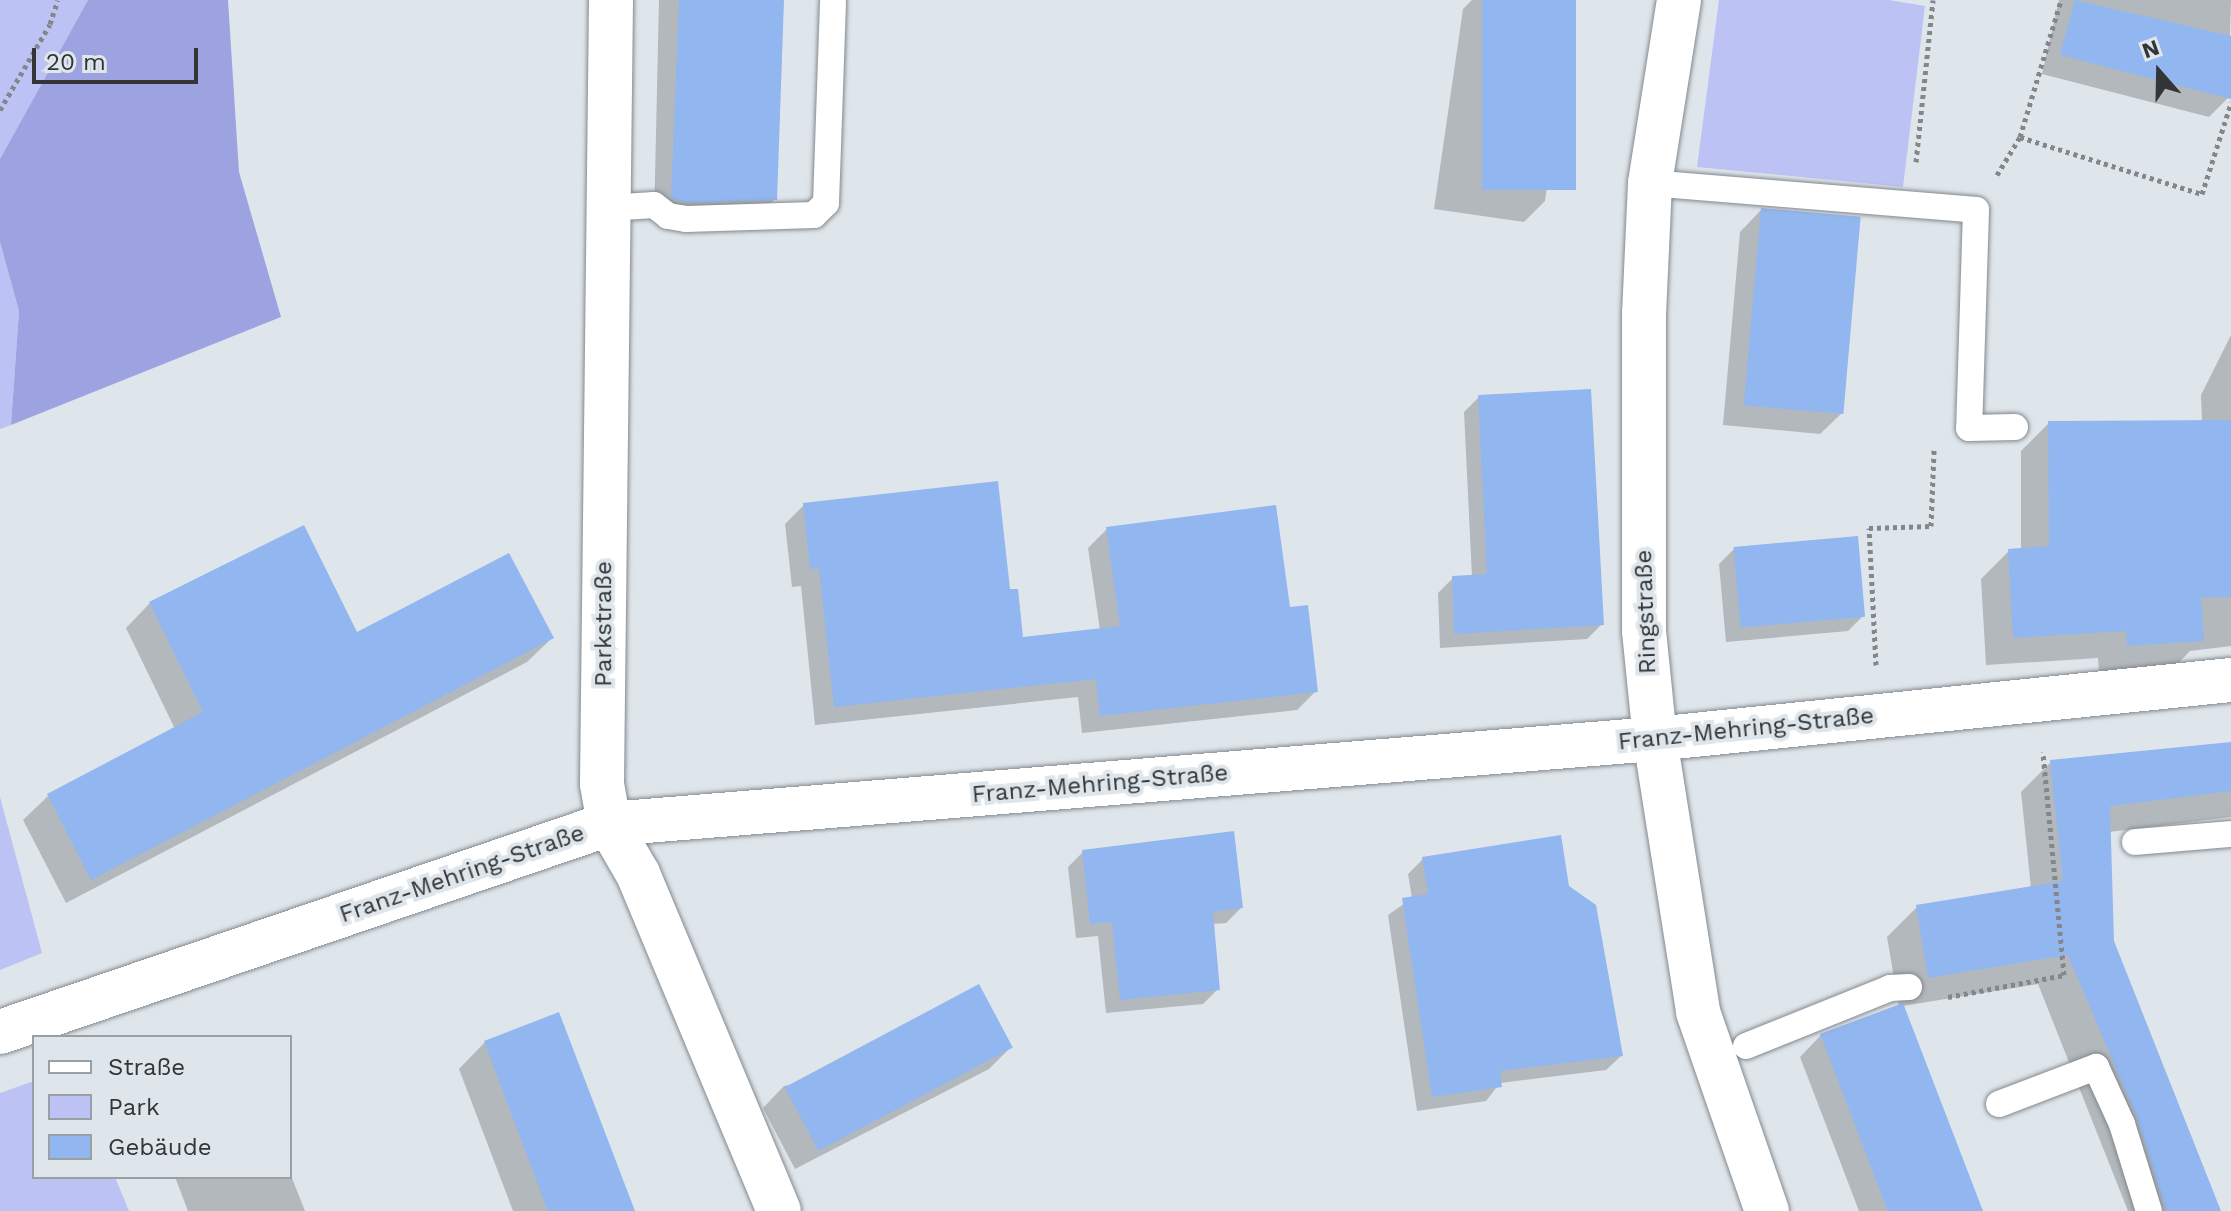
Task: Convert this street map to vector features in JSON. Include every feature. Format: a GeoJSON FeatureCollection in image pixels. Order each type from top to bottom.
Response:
{"type":"FeatureCollection","features":[{"type":"Feature","properties":{"kind":"street","name":"Parkstraße"},"geometry":{"type":"LineString","coordinates":[[611,0],[602,784],[609,824],[638,874],[779,1211]]}},
{"type":"Feature","properties":{"kind":"street","name":"Ringstraße"},"geometry":{"type":"LineString","coordinates":[[1679,0],[1650,183],[1644,313],[1644,616],[1655,739],[1698,1012],[1767,1211]]}},
{"type":"Feature","properties":{"kind":"street","name":"Franz-Mehring-Straße"},"geometry":{"type":"LineString","coordinates":[[0,1032],[609,824],[1655,739],[2231,680]]}},
{"type":"Feature","properties":{"kind":"lane"},"geometry":{"type":"LineString","coordinates":[[607,208],[654,205],[668,216],[686,219],[814,215],[826,203],[833,2]]}},
{"type":"Feature","properties":{"kind":"lane"},"geometry":{"type":"LineString","coordinates":[[1650,183],[1976,210],[1969,428],[2015,427]]}},
{"type":"Feature","properties":{"kind":"lane"},"geometry":{"type":"LineString","coordinates":[[2135,842],[2231,834]]}},
{"type":"Feature","properties":{"kind":"lane"},"geometry":{"type":"LineString","coordinates":[[1746,1046],[1890,988],[1909,987]]}},
{"type":"Feature","properties":{"kind":"lane"},"geometry":{"type":"LineString","coordinates":[[1999,1104],[2096,1067],[2122,1124],[2149,1211]]}},
{"type":"Feature","properties":{"kind":"path"},"geometry":{"type":"LineString","coordinates":[[0,110],[50,24],[58,0]]}},
{"type":"Feature","properties":{"kind":"path"},"geometry":{"type":"LineString","coordinates":[[1911,205],[1933,0]]}},
{"type":"Feature","properties":{"kind":"path"},"geometry":{"type":"LineString","coordinates":[[1976,210],[2020,137],[2061,0]]}},
{"type":"Feature","properties":{"kind":"path"},"geometry":{"type":"LineString","coordinates":[[2020,137],[2202,194],[2231,103]]}},
{"type":"Feature","properties":{"kind":"path"},"geometry":{"type":"LineString","coordinates":[[1876,678],[1869,528],[1931,526],[1934,433],[1969,428]]}},
{"type":"Feature","properties":{"kind":"path"},"geometry":{"type":"LineString","coordinates":[[1909,987],[1943,998],[2064,975],[2038,700]]}},
{"type":"Feature","properties":{"kind":"green space"},"geometry":{"type":"Polygon","coordinates":[[[0,0],[88,0],[0,159],[0,0]]]}},
{"type":"Feature","properties":{"kind":"green space"},"geometry":{"type":"Polygon","coordinates":[[[1719,0],[1889,0],[1925,6],[1903,187],[1697,167],[1719,0]]]}},
{"type":"Feature","properties":{"kind":"green space"},"geometry":{"type":"Polygon","coordinates":[[[0,242],[19,311],[11,425],[0,429],[0,242]]]}},
{"type":"Feature","properties":{"kind":"green space"},"geometry":{"type":"Polygon","coordinates":[[[0,797],[42,953],[0,970],[0,797]]]}},
{"type":"Feature","properties":{"kind":"green space"},"geometry":{"type":"Polygon","coordinates":[[[32,1082],[32,1179],[116,1179],[129,1211],[0,1211],[0,1093],[32,1082]]]}},
{"type":"Feature","properties":{"kind":"shaded area"},"geometry":{"type":"Polygon","coordinates":[[[88,0],[228,0],[239,172],[281,317],[11,425],[19,311],[0,242],[0,159],[88,0]]]}},
{"type":"Feature","properties":{"kind":"building"},"geometry":{"type":"Polygon","coordinates":[[[679,0],[784,0],[777,200],[687,203],[671,198],[679,0]]]}},
{"type":"Feature","properties":{"kind":"building"},"geometry":{"type":"Polygon","coordinates":[[[1482,0],[1576,0],[1576,190],[1482,190],[1482,0]]]}},
{"type":"Feature","properties":{"kind":"building"},"geometry":{"type":"Polygon","coordinates":[[[2075,0],[2231,36],[2231,99],[2060,55],[2075,0]]]}},
{"type":"Feature","properties":{"kind":"building"},"geometry":{"type":"Polygon","coordinates":[[[1761,208],[1861,217],[1843,414],[1744,405],[1761,208]]]}},
{"type":"Feature","properties":{"kind":"building"},"geometry":{"type":"Polygon","coordinates":[[[1591,389],[1604,625],[1454,634],[1452,576],[1487,574],[1478,395],[1591,389]]]}},
{"type":"Feature","properties":{"kind":"building"},"geometry":{"type":"Polygon","coordinates":[[[2231,420],[2231,597],[2201,597],[2204,641],[2127,646],[2126,631],[2013,638],[2008,549],[2049,546],[2048,421],[2231,420]]]}},
{"type":"Feature","properties":{"kind":"building"},"geometry":{"type":"Polygon","coordinates":[[[998,481],[1010,589],[1018,589],[1023,637],[1120,626],[1106,527],[1276,505],[1290,607],[1308,605],[1318,692],[1100,716],[1096,679],[834,707],[819,568],[810,569],[803,503],[998,481]]]}},
{"type":"Feature","properties":{"kind":"building"},"geometry":{"type":"Polygon","coordinates":[[[304,525],[357,632],[509,553],[554,638],[91,880],[47,794],[203,712],[149,602],[304,525]]]}},
{"type":"Feature","properties":{"kind":"building"},"geometry":{"type":"Polygon","coordinates":[[[1858,536],[1865,617],[1741,628],[1733,547],[1858,536]]]}},
{"type":"Feature","properties":{"kind":"building"},"geometry":{"type":"Polygon","coordinates":[[[2231,742],[2231,791],[2110,806],[2114,941],[2221,1211],[2166,1211],[2137,1118],[2068,955],[1928,978],[1916,905],[2063,881],[2050,760],[2231,742]]]}},
{"type":"Feature","properties":{"kind":"building"},"geometry":{"type":"Polygon","coordinates":[[[1234,831],[1243,908],[1213,912],[1220,990],[1120,1000],[1112,922],[1090,924],[1082,850],[1234,831]]]}},
{"type":"Feature","properties":{"kind":"building"},"geometry":{"type":"Polygon","coordinates":[[[1561,835],[1569,886],[1596,905],[1623,1056],[1500,1071],[1502,1087],[1432,1097],[1402,898],[1428,894],[1422,857],[1561,835]]]}},
{"type":"Feature","properties":{"kind":"building"},"geometry":{"type":"Polygon","coordinates":[[[979,984],[1013,1048],[819,1151],[785,1087],[979,984]]]}},
{"type":"Feature","properties":{"kind":"building"},"geometry":{"type":"Polygon","coordinates":[[[1903,1003],[1983,1211],[1888,1211],[1820,1034],[1903,1003]]]}},
{"type":"Feature","properties":{"kind":"building"},"geometry":{"type":"Polygon","coordinates":[[[559,1012],[635,1211],[548,1211],[484,1041],[559,1012]]]}}]}
